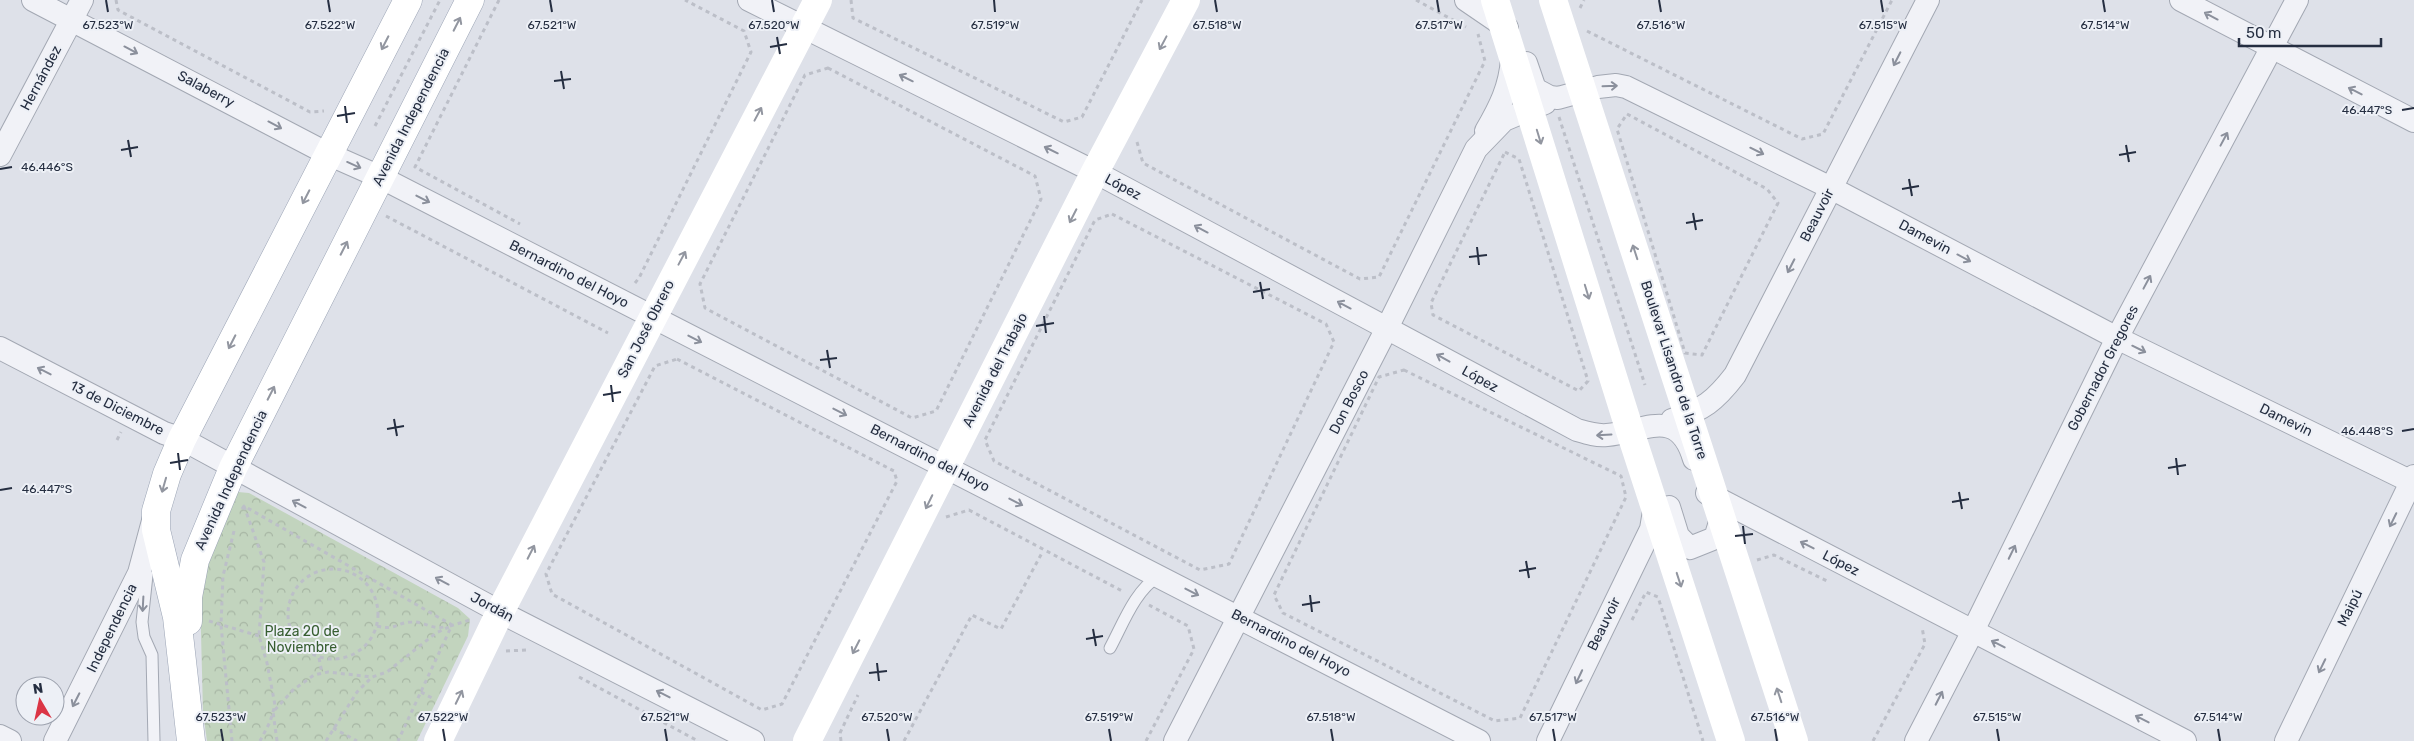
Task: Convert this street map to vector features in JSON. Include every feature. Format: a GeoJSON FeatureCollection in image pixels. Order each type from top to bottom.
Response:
{"type":"FeatureCollection","features":[{"type":"Feature","properties":{"kind":"street","name":"Salaberry"},"geometry":{"type":"LineString","coordinates":[[32,0],[77,10],[328,154],[380,177]]}},
{"type":"Feature","properties":{"kind":"street"},"geometry":{"type":"LineString","coordinates":[[191,741],[186,682],[174,602],[157,543],[156,511],[167,474],[182,440],[408,0]]}},
{"type":"Feature","properties":{"kind":"street","name":"Avenida Independencia"},"geometry":{"type":"LineString","coordinates":[[186,682],[190,584],[194,560],[223,523],[234,468],[470,0]]}},
{"type":"Feature","properties":{"kind":"street","name":"López"},"geometry":{"type":"LineString","coordinates":[[749,0],[1095,172],[1577,430],[1594,435],[1640,442],[1675,430],[1683,436],[1690,447],[1701,484],[1718,508],[1973,631],[2185,741]]}},
{"type":"Feature","properties":{"kind":"street","name":"San José Obrero"},"geometry":{"type":"LineString","coordinates":[[438,741],[500,612],[818,0]]}},
{"type":"Feature","properties":{"kind":"street","name":"Avenida del Trabajo"},"geometry":{"type":"LineString","coordinates":[[807,741],[1095,172],[1186,0]]}},
{"type":"Feature","properties":{"kind":"street"},"geometry":{"type":"LineString","coordinates":[[1466,0],[1498,12],[1520,42],[1535,89],[1541,94],[1566,99]]}},
{"type":"Feature","properties":{"kind":"street","name":"Beauvoir"},"geometry":{"type":"LineString","coordinates":[[1640,442],[1709,404],[1735,375],[1928,0]]}},
{"type":"Feature","properties":{"kind":"street"},"geometry":{"type":"LineString","coordinates":[[2181,0],[2272,49],[2414,120]]}},
{"type":"Feature","properties":{"kind":"street","name":"Gobernador Gregores"},"geometry":{"type":"LineString","coordinates":[[1916,741],[1973,631],[2117,338],[2297,0]]}},
{"type":"Feature","properties":{"kind":"street","name":"Hernández"},"geometry":{"type":"LineString","coordinates":[[0,155],[77,10]]}},
{"type":"Feature","properties":{"kind":"street","name":"Boulevar Lisandro de la Torre"},"geometry":{"type":"LineString","coordinates":[[1563,11],[1572,58],[1566,99],[1688,415],[1794,741]]}},
{"type":"Feature","properties":{"kind":"street"},"geometry":{"type":"LineString","coordinates":[[1498,12],[1640,442],[1655,505],[1731,741]]}},
{"type":"Feature","properties":{"kind":"street"},"geometry":{"type":"LineString","coordinates":[[1476,149],[1505,98],[1510,84],[1512,54]]}},
{"type":"Feature","properties":{"kind":"street","name":"Damevin"},"geometry":{"type":"LineString","coordinates":[[1566,99],[1606,86],[1626,87],[1831,188],[2117,338],[2413,480]]}},
{"type":"Feature","properties":{"kind":"street","name":"Don Bosco"},"geometry":{"type":"LineString","coordinates":[[1175,741],[1387,328],[1476,149],[1504,120],[1530,108],[1566,99]]}},
{"type":"Feature","properties":{"kind":"street","name":"Bernardino del Hoyo"},"geometry":{"type":"LineString","coordinates":[[380,177],[1239,616],[1479,741]]}},
{"type":"Feature","properties":{"kind":"street","name":"13 de Diciembre"},"geometry":{"type":"LineString","coordinates":[[0,348],[234,468]]}},
{"type":"Feature","properties":{"kind":"street"},"geometry":{"type":"LineString","coordinates":[[1640,442],[1660,480],[1674,526],[1684,544],[1690,548],[1715,538],[1718,508]]}},
{"type":"Feature","properties":{"kind":"street","name":"Jordán"},"geometry":{"type":"LineString","coordinates":[[234,468],[500,612],[753,741]]}},
{"type":"Feature","properties":{"kind":"street","name":"Maipú"},"geometry":{"type":"LineString","coordinates":[[2286,741],[2413,480]]}},
{"type":"Feature","properties":{"kind":"street","name":"Beauvoir"},"geometry":{"type":"LineString","coordinates":[[1548,741],[1651,529],[1655,505]]}},
{"type":"Feature","properties":{"kind":"street","name":"Independencia"},"geometry":{"type":"LineString","coordinates":[[55,741],[135,582],[156,511]]}},
{"type":"Feature","properties":{"kind":"street"},"geometry":{"type":"LineString","coordinates":[[157,543],[174,557],[180,556],[223,523]]}},
{"type":"Feature","properties":{"kind":"street"},"geometry":{"type":"LineString","coordinates":[[0,736],[10,741]]}},
{"type":"Feature","properties":{"kind":"lane"},"geometry":{"type":"LineString","coordinates":[[154,741],[152,655],[144,637],[142,622],[144,584],[157,543]]}},
{"type":"Feature","properties":{"kind":"lane"},"geometry":{"type":"LineString","coordinates":[[1110,648],[1137,598],[1149,582],[1160,576]]}},
{"type":"Feature","properties":{"kind":"path"},"geometry":{"type":"LineString","coordinates":[[116,0],[118,10],[310,112],[328,111]]}},
{"type":"Feature","properties":{"kind":"path"},"geometry":{"type":"LineString","coordinates":[[375,126],[440,0]]}},
{"type":"Feature","properties":{"kind":"path"},"geometry":{"type":"LineString","coordinates":[[500,0],[415,167],[528,228]]}},
{"type":"Feature","properties":{"kind":"path"},"geometry":{"type":"LineString","coordinates":[[628,280],[636,284],[751,52],[744,31],[685,0]]}},
{"type":"Feature","properties":{"kind":"path"},"geometry":{"type":"LineString","coordinates":[[851,0],[853,18],[1064,122],[1082,117],[1142,0]]}},
{"type":"Feature","properties":{"kind":"path"},"geometry":{"type":"LineString","coordinates":[[1137,140],[1143,163],[1360,279],[1379,277],[1485,61],[1478,34],[1416,0]]}},
{"type":"Feature","properties":{"kind":"path"},"geometry":{"type":"LineString","coordinates":[[1563,11],[1802,140],[1823,134],[1892,0]]}},
{"type":"Feature","properties":{"kind":"path"},"geometry":{"type":"LineString","coordinates":[[828,68],[1035,176],[1041,199],[936,411],[912,418],[706,308],[700,284],[805,75],[828,68]]}},
{"type":"Feature","properties":{"kind":"path"},"geometry":{"type":"LineString","coordinates":[[1566,99],[1565,135],[1645,385]]}},
{"type":"Feature","properties":{"kind":"path"},"geometry":{"type":"LineString","coordinates":[[1627,114],[1767,189],[1778,203],[1702,355],[1686,354],[1618,129],[1627,114]]}},
{"type":"Feature","properties":{"kind":"path"},"geometry":{"type":"LineString","coordinates":[[1557,138],[1573,133]]}},
{"type":"Feature","properties":{"kind":"path"},"geometry":{"type":"LineString","coordinates":[[1505,152],[1519,159],[1588,381],[1578,391],[1433,314],[1431,303],[1505,152]]}},
{"type":"Feature","properties":{"kind":"path"},"geometry":{"type":"LineString","coordinates":[[1565,161],[1580,156]]}},
{"type":"Feature","properties":{"kind":"path"},"geometry":{"type":"LineString","coordinates":[[1112,214],[1287,305],[1326,324],[1334,342],[1229,564],[1200,570],[994,461],[985,440],[1095,220],[1112,214]]}},
{"type":"Feature","properties":{"kind":"path"},"geometry":{"type":"LineString","coordinates":[[1584,219],[1600,214]]}},
{"type":"Feature","properties":{"kind":"path"},"geometry":{"type":"LineString","coordinates":[[386,216],[608,333]]}},
{"type":"Feature","properties":{"kind":"path"},"geometry":{"type":"LineString","coordinates":[[1600,273],[1616,267]]}},
{"type":"Feature","properties":{"kind":"path"},"geometry":{"type":"LineString","coordinates":[[1617,324],[1632,319]]}},
{"type":"Feature","properties":{"kind":"path"},"geometry":{"type":"LineString","coordinates":[[677,359],[894,471],[897,481],[782,704],[762,710],[552,594],[546,574],[655,366],[677,359]]}},
{"type":"Feature","properties":{"kind":"path"},"geometry":{"type":"LineString","coordinates":[[1404,370],[1621,476],[1626,498],[1520,718],[1495,721],[1283,613],[1274,595],[1379,377],[1404,370]]}},
{"type":"Feature","properties":{"kind":"path"},"geometry":{"type":"LineString","coordinates":[[242,501],[264,562],[264,582],[258,614],[258,636],[273,687],[275,705],[260,741]]}},
{"type":"Feature","properties":{"kind":"path"},"geometry":{"type":"LineString","coordinates":[[238,516],[244,506]]}},
{"type":"Feature","properties":{"kind":"path"},"geometry":{"type":"LineString","coordinates":[[244,506],[452,625]]}},
{"type":"Feature","properties":{"kind":"path"},"geometry":{"type":"LineString","coordinates":[[943,524],[946,517],[969,510],[1188,626],[1194,649],[1146,741]]}},
{"type":"Feature","properties":{"kind":"path"},"geometry":{"type":"LineString","coordinates":[[223,523],[221,625],[232,741]]}},
{"type":"Feature","properties":{"kind":"path"},"geometry":{"type":"LineString","coordinates":[[904,741],[951,658],[972,615],[1001,628],[1043,550]]}},
{"type":"Feature","properties":{"kind":"path"},"geometry":{"type":"LineString","coordinates":[[1759,570],[1756,561],[1774,555],[1835,584]]}},
{"type":"Feature","properties":{"kind":"path"},"geometry":{"type":"LineString","coordinates":[[356,575],[373,592],[378,609],[377,626],[366,646],[353,655],[335,660],[319,658],[298,644],[288,624],[288,608],[291,597],[301,582],[314,573],[328,569],[340,569],[356,575],[366,575]]}},
{"type":"Feature","properties":{"kind":"path"},"geometry":{"type":"LineString","coordinates":[[1646,592],[1658,597],[1702,741]]}},
{"type":"Feature","properties":{"kind":"path"},"geometry":{"type":"LineString","coordinates":[[209,621],[258,636]]}},
{"type":"Feature","properties":{"kind":"path"},"geometry":{"type":"LineString","coordinates":[[377,626],[389,629],[414,621],[432,628],[452,625]]}},
{"type":"Feature","properties":{"kind":"path"},"geometry":{"type":"LineString","coordinates":[[1873,741],[1925,644],[1922,626],[1913,622]]}},
{"type":"Feature","properties":{"kind":"path"},"geometry":{"type":"LineString","coordinates":[[273,712],[303,682],[314,675],[322,673],[372,677],[387,672],[436,632],[452,625]]}},
{"type":"Feature","properties":{"kind":"path"},"geometry":{"type":"LineString","coordinates":[[398,741],[452,625]]}},
{"type":"Feature","properties":{"kind":"path"},"geometry":{"type":"LineString","coordinates":[[497,652],[525,649],[534,654]]}},
{"type":"Feature","properties":{"kind":"path"},"geometry":{"type":"LineString","coordinates":[[319,658],[322,673]]}},
{"type":"Feature","properties":{"kind":"path"},"geometry":{"type":"LineString","coordinates":[[326,741],[357,692],[372,677]]}},
{"type":"Feature","properties":{"kind":"path"},"geometry":{"type":"LineString","coordinates":[[577,677],[698,741]]}},
{"type":"Feature","properties":{"kind":"path"},"geometry":{"type":"LineString","coordinates":[[420,692],[432,698]]}},
{"type":"Feature","properties":{"kind":"path"},"geometry":{"type":"LineString","coordinates":[[841,741],[840,733],[859,693]]}},
{"type":"Feature","properties":{"kind":"path"},"geometry":{"type":"LineString","coordinates":[[273,712],[277,741]]}},
{"type":"Feature","properties":{"kind":"path"},"geometry":{"type":"LineString","coordinates":[[333,728],[357,741]]}},
{"type":"Feature","properties":{"kind":"green space","name":"Plaza 20 de Noviembre"},"geometry":{"type":"Polygon","coordinates":[[[238,492],[249,493],[458,608],[470,619],[468,636],[417,741],[207,741],[203,712],[200,594],[209,550],[230,499],[238,492]]]}}]}
